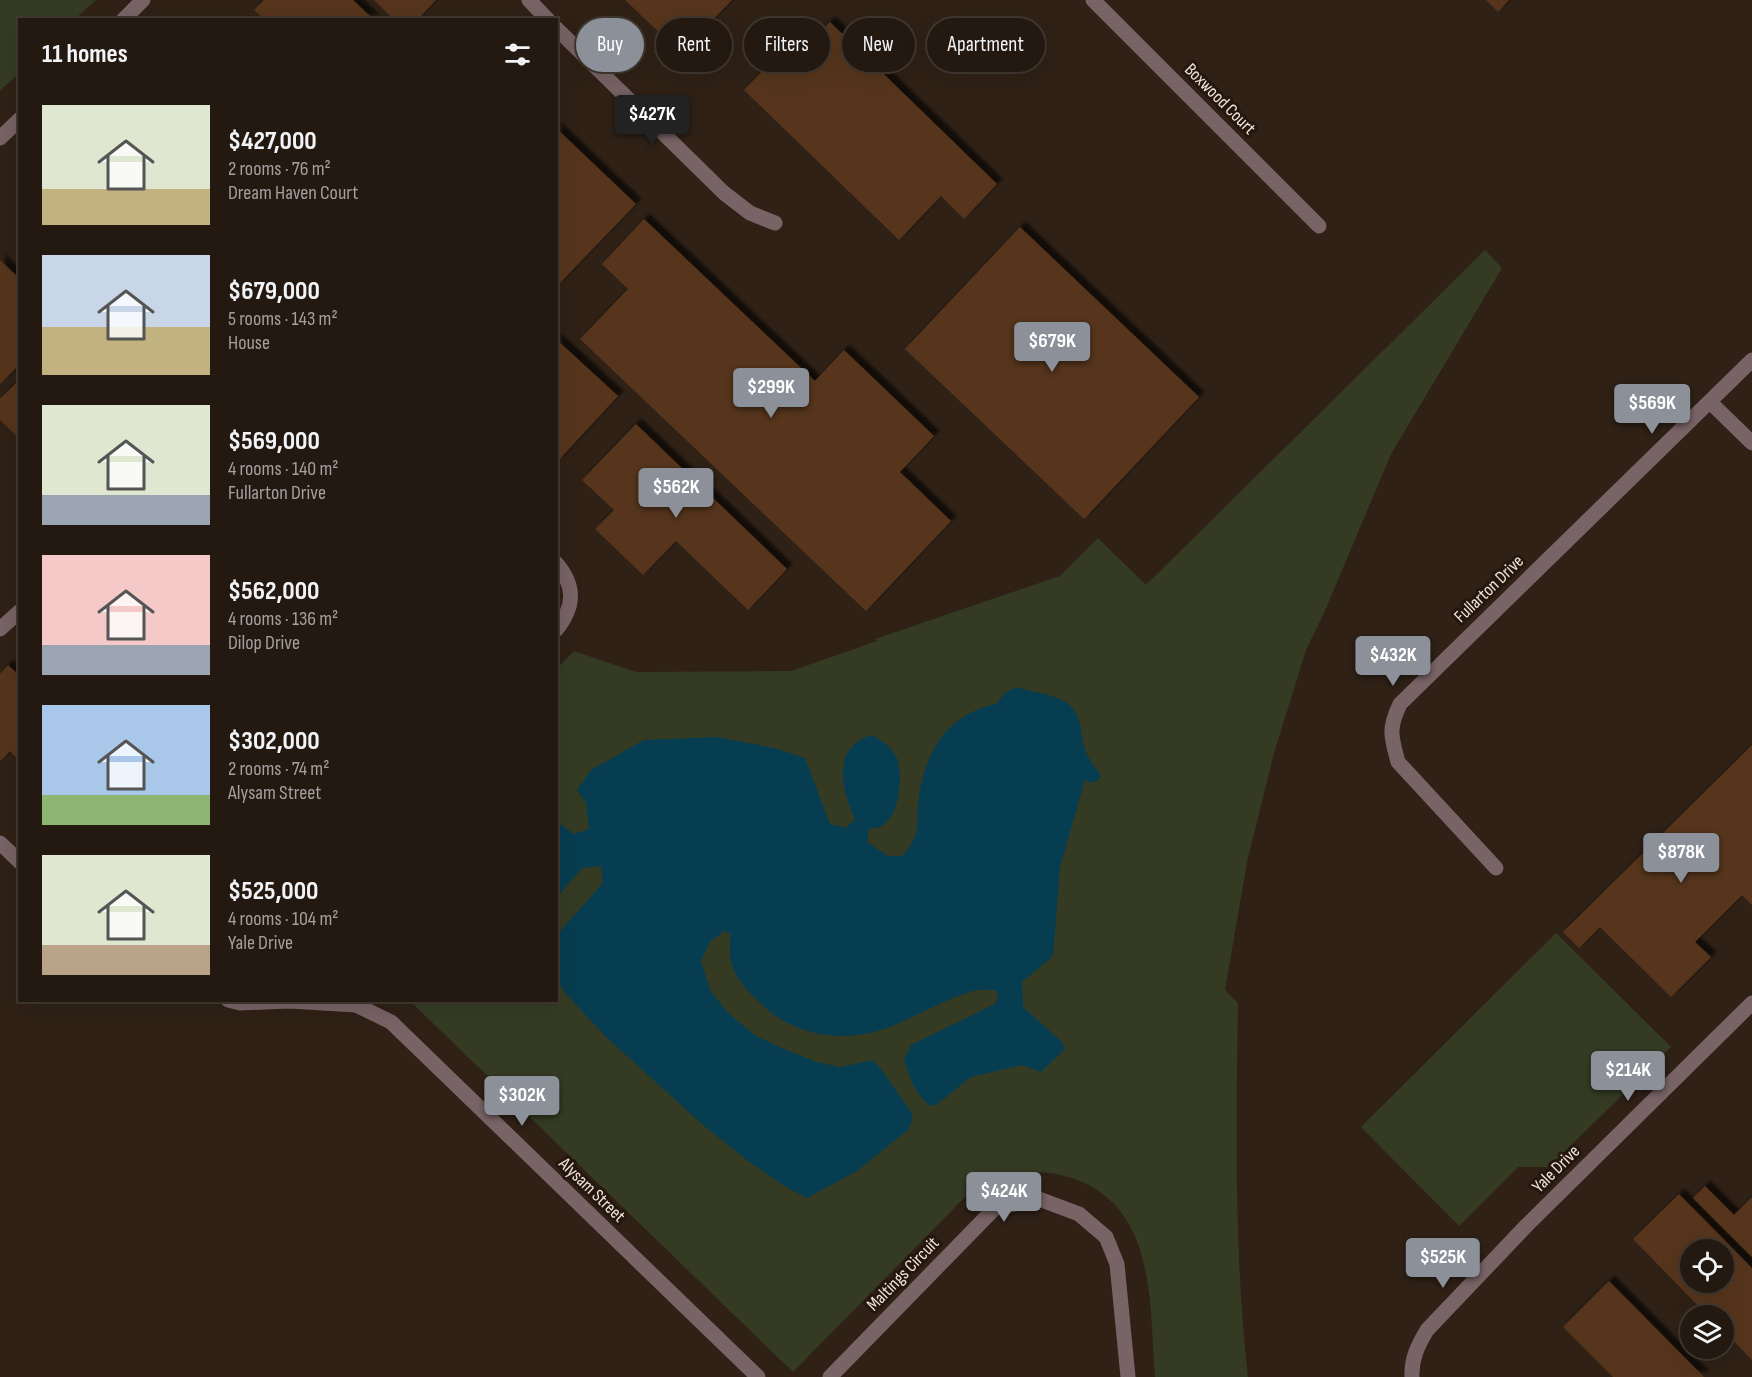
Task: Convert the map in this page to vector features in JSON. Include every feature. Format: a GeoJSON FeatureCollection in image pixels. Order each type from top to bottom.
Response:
{"type":"FeatureCollection","features":[{"type":"Feature","properties":{"kind":"street"},"geometry":{"type":"LineString","coordinates":[[125,18],[143,0]]}},
{"type":"Feature","properties":{"kind":"street"},"geometry":{"type":"LineString","coordinates":[[529,0],[546,18]]}},
{"type":"Feature","properties":{"kind":"street","name":"Boxwood Court"},"geometry":{"type":"LineString","coordinates":[[1093,0],[1319,226]]}},
{"type":"Feature","properties":{"kind":"street"},"geometry":{"type":"LineString","coordinates":[[558,30],[724,193],[750,213],[775,223]]}},
{"type":"Feature","properties":{"kind":"street"},"geometry":{"type":"LineString","coordinates":[[0,138],[18,121]]}},
{"type":"Feature","properties":{"kind":"street","name":"Fullarton Drive"},"geometry":{"type":"LineString","coordinates":[[1496,868],[1398,762],[1392,740],[1392,722],[1400,704],[1752,360]]}},
{"type":"Feature","properties":{"kind":"street"},"geometry":{"type":"LineString","coordinates":[[1710,402],[1752,443]]}},
{"type":"Feature","properties":{"kind":"street"},"geometry":{"type":"LineString","coordinates":[[558,565],[563,570],[571,595],[570,608],[566,618],[558,628]]}},
{"type":"Feature","properties":{"kind":"street"},"geometry":{"type":"LineString","coordinates":[[0,629],[18,613]]}},
{"type":"Feature","properties":{"kind":"street"},"geometry":{"type":"LineString","coordinates":[[0,843],[18,860]]}},
{"type":"Feature","properties":{"kind":"street","name":"Alysam Street"},"geometry":{"type":"LineString","coordinates":[[306,1002],[356,1005],[391,1022],[758,1377]]}},
{"type":"Feature","properties":{"kind":"street","name":"Yale Drive"},"geometry":{"type":"LineString","coordinates":[[1412,1377],[1412,1365],[1417,1346],[1427,1330],[1527,1225],[1752,1003]]}},
{"type":"Feature","properties":{"kind":"street","name":"Maltings Circuit"},"geometry":{"type":"LineString","coordinates":[[830,1377],[995,1208],[1039,1199],[1079,1214],[1106,1237],[1117,1264],[1128,1377]]}},
{"type":"Feature","properties":{"kind":"green space"},"geometry":{"type":"Polygon","coordinates":[[[0,0],[96,0],[76,18],[18,18],[18,74],[0,91],[0,0]]]}},
{"type":"Feature","properties":{"kind":"green space"},"geometry":{"type":"Polygon","coordinates":[[[1485,250],[1502,268],[1391,454],[1306,650],[1274,753],[1247,862],[1225,990],[1238,1003],[1238,1237],[1248,1377],[1155,1377],[1148,1285],[1142,1255],[1131,1228],[1115,1205],[1092,1187],[1061,1175],[1035,1172],[1000,1178],[966,1196],[793,1372],[411,1002],[558,1002],[558,667],[574,651],[636,672],[791,671],[877,641],[875,639],[1060,576],[1098,538],[1146,585],[1485,250]]]}},
{"type":"Feature","properties":{"kind":"green space"},"geometry":{"type":"Polygon","coordinates":[[[1556,933],[1671,1047],[1549,1167],[1518,1167],[1459,1226],[1361,1127],[1556,933]]]}},
{"type":"Feature","properties":{"kind":"water"},"geometry":{"type":"Polygon","coordinates":[[[1018,687],[1046,694],[1069,705],[1080,723],[1087,755],[1101,776],[1092,783],[1085,780],[1060,868],[1053,956],[1022,982],[1023,1007],[1061,1041],[1065,1049],[1041,1072],[1022,1065],[971,1077],[936,1105],[930,1106],[910,1079],[904,1059],[911,1045],[995,1004],[998,995],[995,990],[978,990],[964,994],[879,1031],[861,1035],[824,1035],[789,1024],[758,1001],[734,971],[730,956],[730,934],[724,931],[710,942],[701,961],[710,990],[728,1013],[756,1036],[817,1062],[841,1067],[872,1060],[881,1069],[913,1115],[909,1129],[857,1171],[807,1198],[784,1186],[748,1161],[703,1125],[607,1038],[558,982],[558,934],[603,883],[601,866],[582,868],[558,896],[558,823],[574,834],[589,829],[586,803],[577,790],[591,770],[644,740],[717,737],[774,748],[805,758],[830,824],[846,828],[855,819],[843,782],[845,759],[850,749],[873,735],[895,754],[899,766],[900,784],[896,804],[889,820],[883,825],[869,829],[867,842],[888,856],[902,856],[916,834],[922,779],[927,763],[942,736],[965,716],[996,704],[1006,692],[1018,687]]]}},
{"type":"Feature","properties":{"kind":"building"},"geometry":{"type":"Polygon","coordinates":[[[264,0],[353,0],[372,18],[263,18],[254,10],[264,0]]]}},
{"type":"Feature","properties":{"kind":"building"},"geometry":{"type":"Polygon","coordinates":[[[374,0],[436,0],[419,18],[392,18],[374,0]]]}},
{"type":"Feature","properties":{"kind":"building"},"geometry":{"type":"Polygon","coordinates":[[[625,0],[732,0],[714,18],[656,18],[656,29],[625,0]]]}},
{"type":"Feature","properties":{"kind":"building"},"geometry":{"type":"Polygon","coordinates":[[[1486,0],[1509,0],[1498,12],[1486,0]]]}},
{"type":"Feature","properties":{"kind":"building"},"geometry":{"type":"Polygon","coordinates":[[[830,22],[842,34],[842,72],[882,72],[997,184],[964,219],[941,196],[899,240],[744,90],[761,72],[830,72],[830,22]]]}},
{"type":"Feature","properties":{"kind":"building"},"geometry":{"type":"Polygon","coordinates":[[[558,130],[636,204],[558,285],[558,130]]]}},
{"type":"Feature","properties":{"kind":"building"},"geometry":{"type":"Polygon","coordinates":[[[644,219],[815,381],[844,350],[934,436],[900,472],[951,521],[866,611],[580,339],[628,289],[602,264],[644,219]]]}},
{"type":"Feature","properties":{"kind":"building"},"geometry":{"type":"Polygon","coordinates":[[[1020,227],[1199,397],[1084,519],[905,349],[1020,227]]]}},
{"type":"Feature","properties":{"kind":"building"},"geometry":{"type":"Polygon","coordinates":[[[0,260],[18,277],[18,366],[0,384],[0,260]]]}},
{"type":"Feature","properties":{"kind":"building"},"geometry":{"type":"Polygon","coordinates":[[[558,341],[618,396],[558,461],[558,341]]]}},
{"type":"Feature","properties":{"kind":"building"},"geometry":{"type":"Polygon","coordinates":[[[18,381],[18,437],[0,420],[0,399],[18,381]]]}},
{"type":"Feature","properties":{"kind":"building"},"geometry":{"type":"Polygon","coordinates":[[[636,424],[787,569],[748,610],[676,541],[643,575],[595,529],[614,510],[582,480],[636,424]]]}},
{"type":"Feature","properties":{"kind":"building"},"geometry":{"type":"Polygon","coordinates":[[[8,665],[18,674],[18,759],[10,751],[0,761],[0,674],[8,665]]]}},
{"type":"Feature","properties":{"kind":"building"},"geometry":{"type":"Polygon","coordinates":[[[1752,745],[1752,905],[1742,895],[1695,942],[1711,957],[1671,997],[1600,927],[1579,948],[1563,932],[1752,745]]]}},
{"type":"Feature","properties":{"kind":"building"},"geometry":{"type":"Polygon","coordinates":[[[1705,1186],[1734,1215],[1752,1197],[1752,1257],[1734,1239],[1693,1198],[1705,1186]]]}},
{"type":"Feature","properties":{"kind":"building"},"geometry":{"type":"Polygon","coordinates":[[[1679,1194],[1723,1239],[1680,1239],[1680,1287],[1633,1239],[1679,1194]]]}},
{"type":"Feature","properties":{"kind":"building"},"geometry":{"type":"Polygon","coordinates":[[[1734,1250],[1752,1268],[1752,1360],[1734,1341],[1734,1305],[1697,1305],[1686,1293],[1734,1293],[1734,1250]]]}},
{"type":"Feature","properties":{"kind":"building"},"geometry":{"type":"Polygon","coordinates":[[[1609,1281],[1680,1353],[1680,1359],[1686,1359],[1704,1377],[1613,1377],[1563,1327],[1609,1281]]]}}]}
